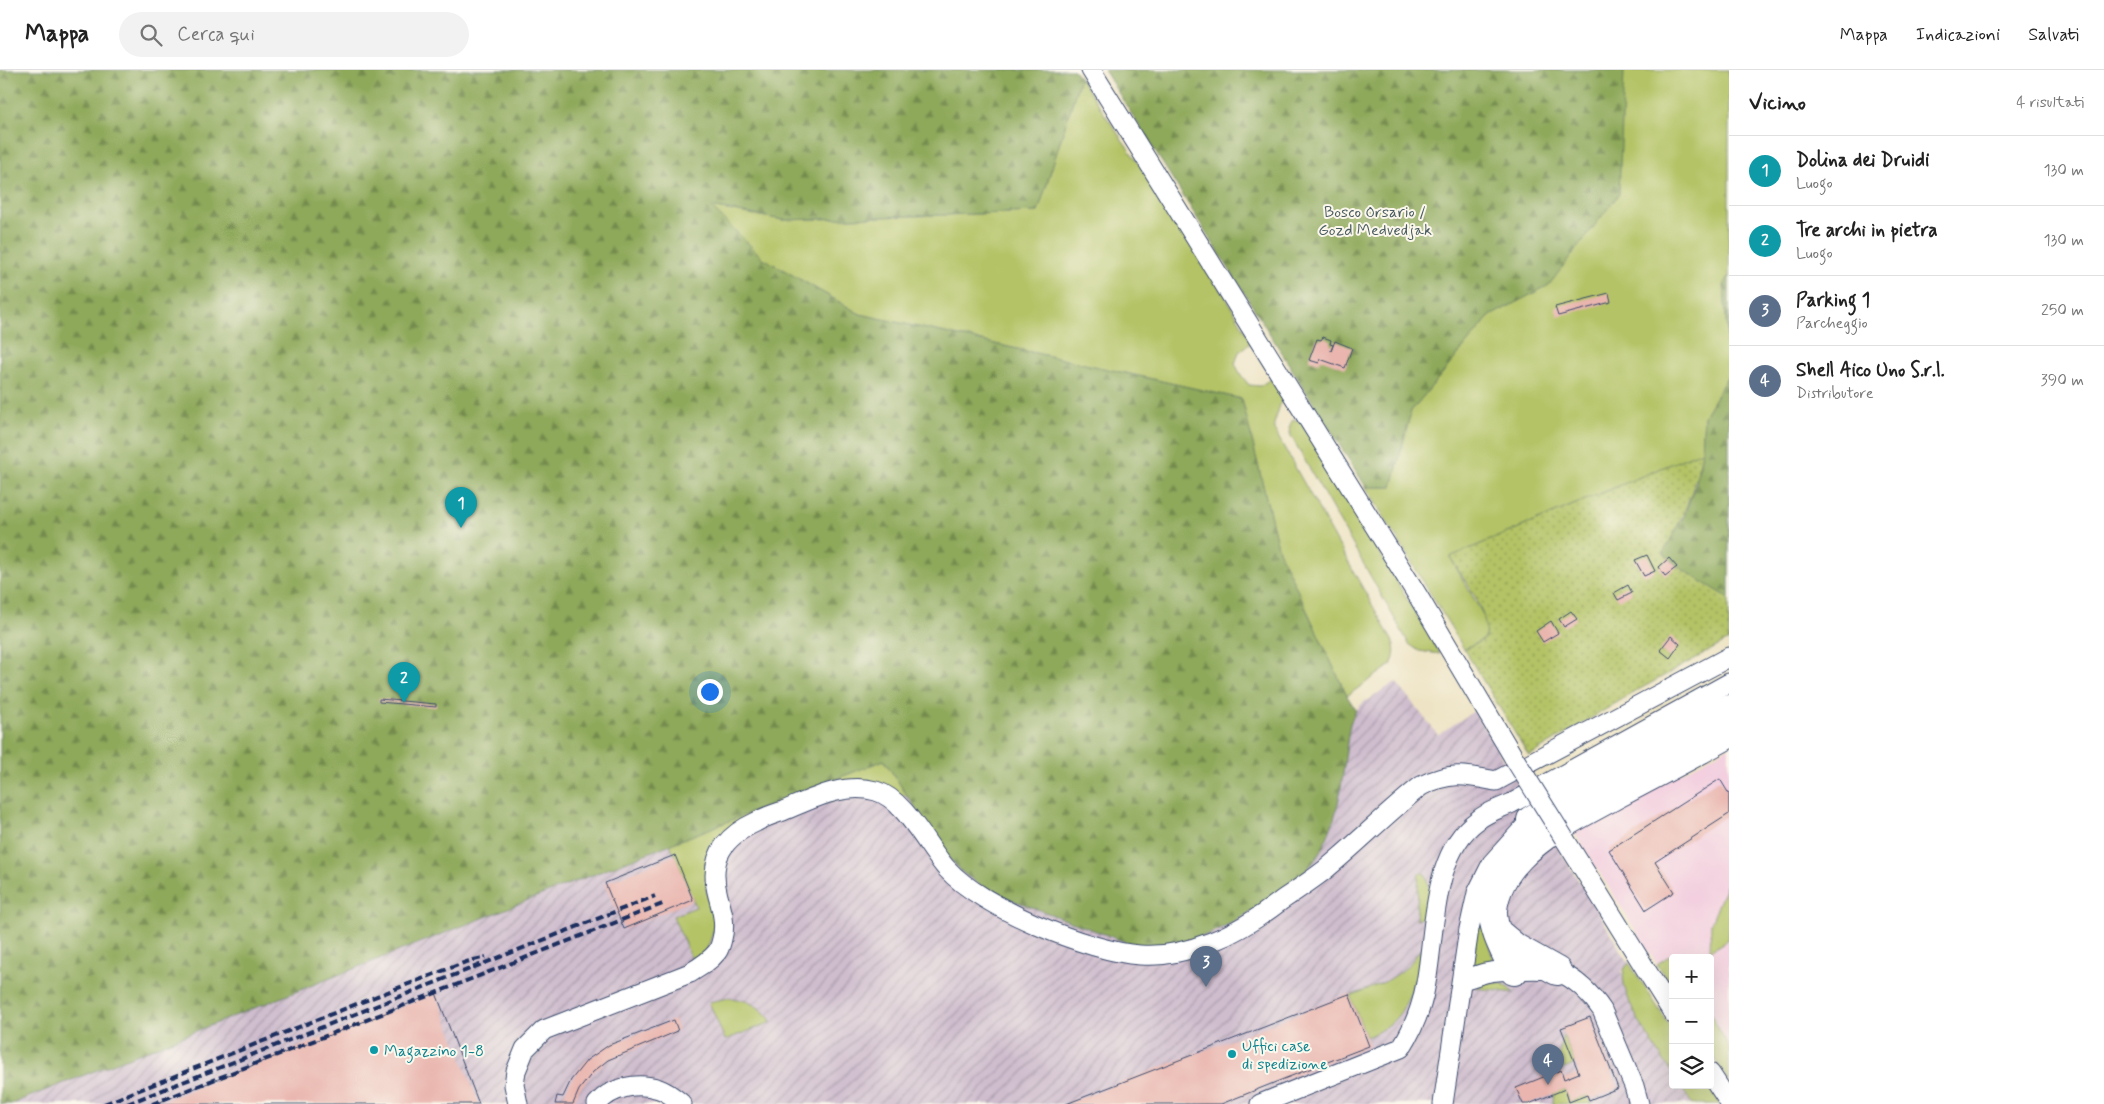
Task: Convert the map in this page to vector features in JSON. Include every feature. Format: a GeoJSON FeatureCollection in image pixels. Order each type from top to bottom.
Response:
{"type":"FeatureCollection","features":[{"type":"Feature","properties":{"kind":"highway"},"geometry":{"type":"LineString","coordinates":[[1531,820],[1602,777],[1729,709]]}},
{"type":"Feature","properties":{"kind":"highway"},"geometry":{"type":"LineString","coordinates":[[1514,971],[1498,933],[1493,912],[1502,881],[1520,857],[1547,835],[1577,816],[1729,734]]}},
{"type":"Feature","properties":{"kind":"highway"},"geometry":{"type":"LineString","coordinates":[[1498,933],[1516,948],[1557,971]]}},
{"type":"Feature","properties":{"kind":"street"},"geometry":{"type":"LineString","coordinates":[[1091,70],[1418,596],[1514,758],[1669,1007]]}},
{"type":"Feature","properties":{"kind":"street"},"geometry":{"type":"LineString","coordinates":[[518,1104],[514,1085],[516,1070],[525,1049],[544,1030],[690,973],[707,962],[719,950],[723,934],[723,916],[717,893],[715,866],[719,852],[727,840],[739,831],[809,800],[842,789],[860,787],[879,791],[893,800],[908,816],[949,872],[990,902],[1037,926],[1091,945],[1140,955],[1172,954],[1212,942],[1253,922],[1324,870],[1422,786],[1438,777],[1465,775],[1496,781],[1729,658]]}},
{"type":"Feature","properties":{"kind":"street"},"geometry":{"type":"LineString","coordinates":[[1260,1104],[1401,1048],[1413,1028],[1425,987],[1441,882],[1446,862],[1464,832],[1478,819],[1512,803],[1729,683]]}},
{"type":"Feature","properties":{"kind":"street"},"geometry":{"type":"LineString","coordinates":[[1443,1104],[1469,930],[1477,893],[1483,878],[1501,851],[1531,820]]}},
{"type":"Feature","properties":{"kind":"street"},"geometry":{"type":"LineString","coordinates":[[1463,980],[1484,973],[1557,971],[1582,987],[1596,1000],[1602,1010],[1634,1086],[1638,1104]]}},
{"type":"Feature","properties":{"kind":"street"},"geometry":{"type":"LineString","coordinates":[[1714,1078],[1729,1102]]}},
{"type":"Feature","properties":{"kind":"street"},"geometry":{"type":"LineString","coordinates":[[597,1104],[607,1094],[624,1087],[646,1086],[670,1094],[682,1104]]}},
{"type":"Feature","properties":{"kind":"shaded area"},"geometry":{"type":"Polygon","coordinates":[[[1396,682],[1438,735],[1474,711],[1629,963],[1622,972],[1633,1011],[1669,1068],[1669,1089],[1683,1089],[1692,1104],[11,1104],[884,760],[945,854],[1007,898],[1131,944],[1148,948],[1278,893],[1301,874],[1327,839],[1334,820],[1350,724],[1356,710],[1364,702],[1396,682]]]}},
{"type":"Feature","properties":{"kind":"shaded area"},"geometry":{"type":"Polygon","coordinates":[[[1729,747],[1729,883],[1711,923],[1710,950],[1729,939],[1729,1047],[1714,1020],[1714,954],[1669,954],[1669,957],[1657,964],[1574,832],[1729,747]]]}},
{"type":"Feature","properties":{"kind":"green space"},"geometry":{"type":"Polygon","coordinates":[[[0,70],[1074,70],[1080,78],[1038,212],[783,220],[711,207],[763,258],[860,314],[1242,399],[1279,551],[1347,696],[1356,710],[1350,724],[1336,812],[1320,852],[1313,863],[1286,888],[1250,913],[1230,924],[1193,940],[1176,945],[1154,947],[1131,944],[1007,898],[983,887],[964,874],[945,854],[884,760],[11,1104],[0,1104],[0,70]]]}},
{"type":"Feature","properties":{"kind":"green space","name":"Bosco Orsario / Gozd Medvedjak"},"geometry":{"type":"Polygon","coordinates":[[[1104,70],[1624,70],[1619,194],[1549,285],[1490,316],[1411,411],[1392,487],[1366,487],[1104,70]]]}},
{"type":"Feature","properties":{"kind":"green space"},"geometry":{"type":"Polygon","coordinates":[[[1624,70],[1729,70],[1729,276],[1724,283],[1729,374],[1704,416],[1702,451],[1450,557],[1486,620],[1485,639],[1464,649],[1366,487],[1392,487],[1411,411],[1490,316],[1549,285],[1624,70]]]}},
{"type":"Feature","properties":{"kind":"green space"},"geometry":{"type":"Polygon","coordinates":[[[1080,78],[1201,255],[1252,342],[1239,352],[1235,364],[1241,375],[1249,385],[1260,386],[1272,378],[1283,396],[1274,424],[1276,433],[1393,642],[1395,654],[1391,665],[1347,696],[1279,551],[1242,399],[860,314],[763,258],[710,207],[783,220],[1038,212],[1080,78]]]}},
{"type":"Feature","properties":{"kind":"green space"},"geometry":{"type":"Polygon","coordinates":[[[1729,276],[1729,367],[1724,283],[1729,276]]]}},
{"type":"Feature","properties":{"kind":"green space"},"geometry":{"type":"Polygon","coordinates":[[[1729,374],[1729,598],[1680,568],[1663,553],[1684,516],[1696,483],[1702,451],[1704,416],[1729,374]]]}},
{"type":"Feature","properties":{"kind":"green space"},"geometry":{"type":"Polygon","coordinates":[[[1293,420],[1298,420],[1302,424],[1440,654],[1419,651],[1409,644],[1291,436],[1289,427],[1293,420]]]}},
{"type":"Feature","properties":{"kind":"green space"},"geometry":{"type":"Polygon","coordinates":[[[1702,451],[1687,504],[1663,553],[1680,568],[1729,598],[1729,640],[1631,694],[1529,756],[1464,649],[1485,639],[1486,628],[1484,617],[1475,596],[1450,557],[1702,451]]]}},
{"type":"Feature","properties":{"kind":"green space"},"geometry":{"type":"Polygon","coordinates":[[[884,760],[909,798],[887,788],[745,821],[707,869],[706,889],[714,919],[713,933],[707,949],[700,956],[692,960],[673,916],[696,907],[670,844],[884,760]]]}},
{"type":"Feature","properties":{"kind":"green space"},"geometry":{"type":"Polygon","coordinates":[[[1421,872],[1426,875],[1429,887],[1434,895],[1427,915],[1416,919],[1419,874],[1421,872]]]}},
{"type":"Feature","properties":{"kind":"green space"},"geometry":{"type":"Polygon","coordinates":[[[1729,883],[1729,939],[1710,951],[1711,923],[1726,886],[1729,883]]]}},
{"type":"Feature","properties":{"kind":"green space"},"geometry":{"type":"Polygon","coordinates":[[[1478,911],[1494,961],[1474,965],[1474,962],[1478,911]]]}},
{"type":"Feature","properties":{"kind":"green space"},"geometry":{"type":"Polygon","coordinates":[[[1421,948],[1419,982],[1414,981],[1403,1009],[1392,1022],[1376,1033],[1366,1037],[1350,996],[1390,979],[1399,973],[1421,948]]]}},
{"type":"Feature","properties":{"kind":"green space"},"geometry":{"type":"Polygon","coordinates":[[[1669,956],[1669,983],[1657,964],[1669,956]]]}},
{"type":"Feature","properties":{"kind":"green space"},"geometry":{"type":"Polygon","coordinates":[[[1629,963],[1669,1025],[1669,1068],[1647,1035],[1629,1001],[1624,986],[1624,972],[1629,963]]]}},
{"type":"Feature","properties":{"kind":"green space"},"geometry":{"type":"Polygon","coordinates":[[[1486,982],[1502,983],[1514,993],[1476,988],[1486,982]]]}},
{"type":"Feature","properties":{"kind":"green space"},"geometry":{"type":"Polygon","coordinates":[[[728,998],[753,1004],[768,1016],[772,1022],[725,1040],[709,1002],[728,998]]]}},
{"type":"Feature","properties":{"kind":"green space"},"geometry":{"type":"Polygon","coordinates":[[[1714,1020],[1729,1047],[1729,1082],[1714,1058],[1714,1020]]]}},
{"type":"Feature","properties":{"kind":"green space"},"geometry":{"type":"Polygon","coordinates":[[[1562,1037],[1564,1037],[1575,1063],[1557,1072],[1562,1037]]]}},
{"type":"Feature","properties":{"kind":"green space"},"geometry":{"type":"Polygon","coordinates":[[[1565,1089],[1569,1102],[1587,1095],[1591,1104],[1553,1104],[1554,1093],[1565,1089]]]}},
{"type":"Feature","properties":{"kind":"green space"},"geometry":{"type":"Polygon","coordinates":[[[1683,1089],[1711,1089],[1720,1104],[1692,1104],[1683,1089]]]}},
{"type":"Feature","properties":{"kind":"building"},"geometry":{"type":"Polygon","coordinates":[[[1609,293],[1611,302],[1558,316],[1555,307],[1609,293]]]}},
{"type":"Feature","properties":{"kind":"building"},"geometry":{"type":"Polygon","coordinates":[[[1323,337],[1331,340],[1330,344],[1333,345],[1331,351],[1335,341],[1352,348],[1345,368],[1320,359],[1319,363],[1309,360],[1317,339],[1321,340],[1323,337]]]}},
{"type":"Feature","properties":{"kind":"building"},"geometry":{"type":"Polygon","coordinates":[[[1647,555],[1655,571],[1644,576],[1635,560],[1647,555]]]}},
{"type":"Feature","properties":{"kind":"building"},"geometry":{"type":"Polygon","coordinates":[[[1669,558],[1677,567],[1665,576],[1659,567],[1669,558]]]}},
{"type":"Feature","properties":{"kind":"building"},"geometry":{"type":"Polygon","coordinates":[[[1628,585],[1632,593],[1618,600],[1614,593],[1628,585]]]}},
{"type":"Feature","properties":{"kind":"building"},"geometry":{"type":"Polygon","coordinates":[[[1571,611],[1577,619],[1564,627],[1559,619],[1571,611]]]}},
{"type":"Feature","properties":{"kind":"building"},"geometry":{"type":"Polygon","coordinates":[[[1551,621],[1558,633],[1543,642],[1536,631],[1551,621]]]}},
{"type":"Feature","properties":{"kind":"building"},"geometry":{"type":"Polygon","coordinates":[[[1671,636],[1680,644],[1670,658],[1660,650],[1671,636]]]}},
{"type":"Feature","properties":{"kind":"building"},"geometry":{"type":"Polygon","coordinates":[[[379,699],[436,704],[436,707],[379,702],[379,699]]]}},
{"type":"Feature","properties":{"kind":"building"},"geometry":{"type":"Polygon","coordinates":[[[1720,779],[1729,794],[1729,814],[1655,862],[1674,892],[1646,910],[1609,850],[1720,779]]]}},
{"type":"Feature","properties":{"kind":"building"},"geometry":{"type":"Polygon","coordinates":[[[675,855],[693,900],[624,929],[605,883],[675,855]]]}},
{"type":"Feature","properties":{"kind":"building","name":"Magazzino 1-8"},"geometry":{"type":"Polygon","coordinates":[[[436,993],[479,1104],[155,1104],[436,993]]]}},
{"type":"Feature","properties":{"kind":"building"},"geometry":{"type":"Polygon","coordinates":[[[1349,994],[1369,1046],[1221,1104],[1066,1104],[1349,994]]]}},
{"type":"Feature","properties":{"kind":"building"},"geometry":{"type":"Polygon","coordinates":[[[1590,1017],[1618,1088],[1589,1100],[1587,1095],[1569,1102],[1565,1089],[1529,1104],[1523,1104],[1516,1088],[1561,1070],[1564,1079],[1579,1073],[1561,1028],[1590,1017]]]}},
{"type":"Feature","properties":{"kind":"building"},"geometry":{"type":"Polygon","coordinates":[[[674,1020],[678,1031],[608,1060],[593,1072],[579,1090],[573,1104],[555,1104],[557,1096],[563,1097],[571,1080],[587,1060],[609,1045],[674,1020]]]}},
{"type":"Feature","properties":{"kind":"railway"},"geometry":{"type":"LineString","coordinates":[[127,1104],[655,896]]}},
{"type":"Feature","properties":{"kind":"railway"},"geometry":{"type":"LineString","coordinates":[[152,1104],[665,903]]}},
{"type":"Feature","properties":{"kind":"railway"},"geometry":{"type":"LineString","coordinates":[[104,1104],[372,998],[466,962],[486,957]]}},
{"type":"Feature","properties":{"kind":"place","name":"Dolina dei Druidi"},"geometry":{"type":"Point","coordinates":[461,528]}},
{"type":"Feature","properties":{"kind":"place","name":"Tre archi in pietra"},"geometry":{"type":"Point","coordinates":[404,703]}},
{"type":"Feature","properties":{"kind":"place","name":"Parking 1"},"geometry":{"type":"Point","coordinates":[1206,987]}},
{"type":"Feature","properties":{"kind":"place","name":"Magazzino 1-8"},"geometry":{"type":"Point","coordinates":[374,1050]}},
{"type":"Feature","properties":{"kind":"place","name":"Uffici case di spedizione"},"geometry":{"type":"Point","coordinates":[1232,1054]}},
{"type":"Feature","properties":{"kind":"place","name":"Shell Aico Uno S.r.l."},"geometry":{"type":"Point","coordinates":[1548,1085]}}]}
